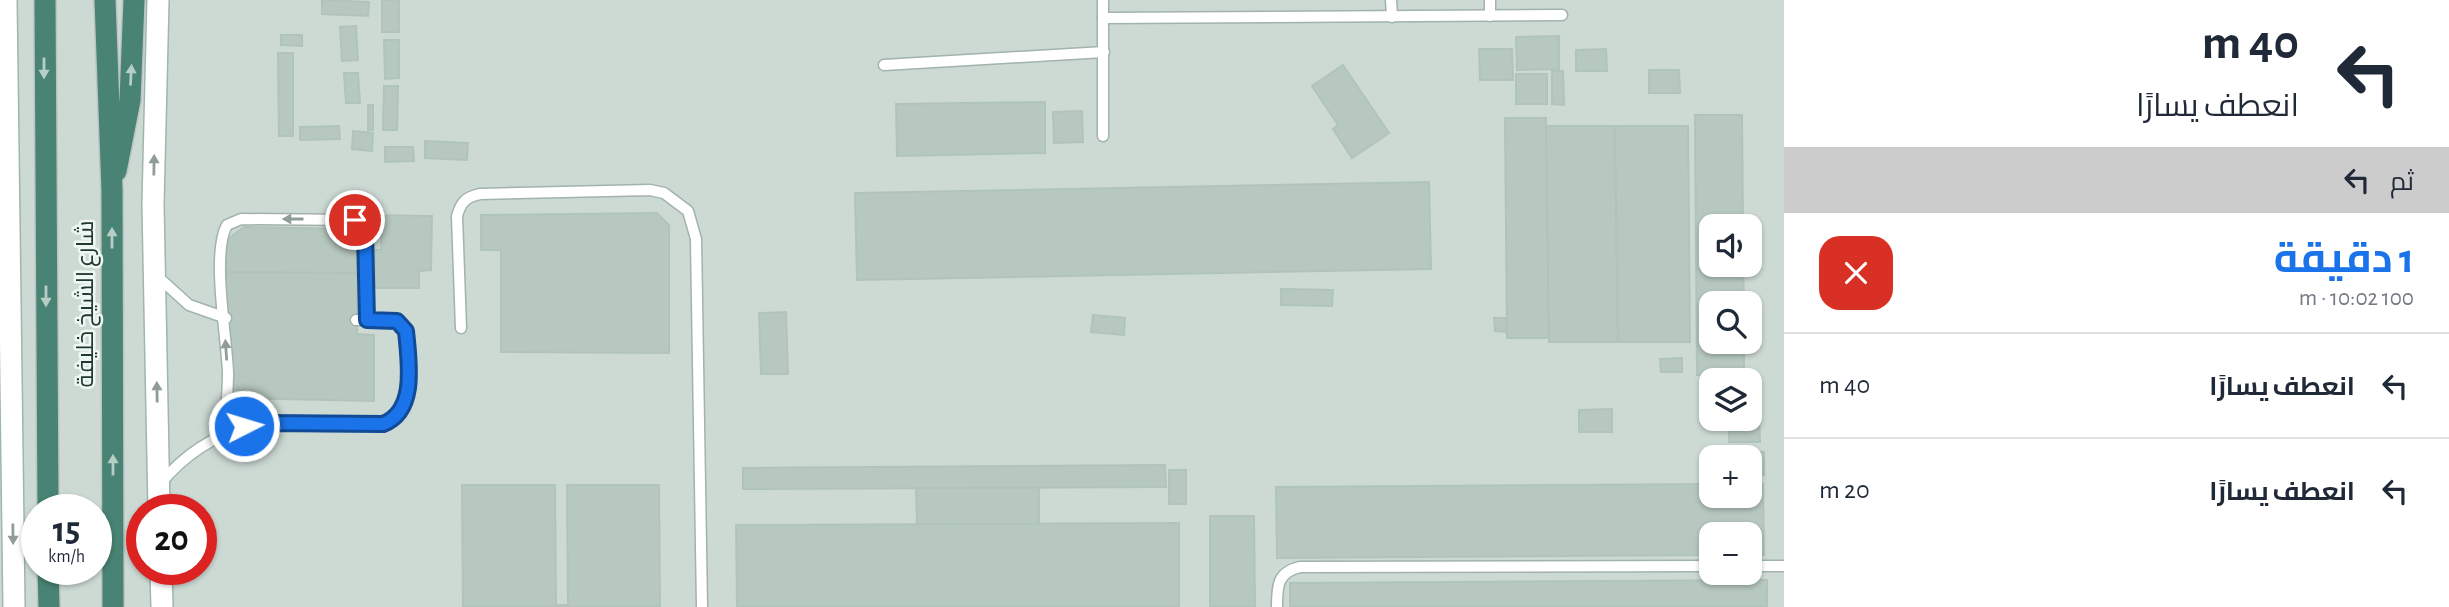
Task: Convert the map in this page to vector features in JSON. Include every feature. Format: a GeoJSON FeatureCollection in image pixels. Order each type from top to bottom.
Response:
{"type":"FeatureCollection","features":[{"type":"Feature","properties":{"kind":"highway","name":"شارع الشيخ خليفة"},"geometry":{"type":"LineString","coordinates":[[45,0],[48,494]]}},
{"type":"Feature","properties":{"kind":"highway","name":"شارع الشيخ خليفة"},"geometry":{"type":"LineString","coordinates":[[105,0],[112,190],[113,607]]}},
{"type":"Feature","properties":{"kind":"highway"},"geometry":{"type":"LineString","coordinates":[[112,190],[130,100],[134,0]]}},
{"type":"Feature","properties":{"kind":"highway"},"geometry":{"type":"LineString","coordinates":[[48,585],[49,607]]}},
{"type":"Feature","properties":{"kind":"main road"},"geometry":{"type":"LineString","coordinates":[[6,0],[6,492],[13,607]]}},
{"type":"Feature","properties":{"kind":"main road"},"geometry":{"type":"LineString","coordinates":[[158,0],[153,204],[159,494]]}},
{"type":"Feature","properties":{"kind":"main road"},"geometry":{"type":"LineString","coordinates":[[161,585],[162,607]]}},
{"type":"Feature","properties":{"kind":"lane"},"geometry":{"type":"LineString","coordinates":[[1103,0],[1103,136]]}},
{"type":"Feature","properties":{"kind":"lane"},"geometry":{"type":"LineString","coordinates":[[1391,0],[1392,17]]}},
{"type":"Feature","properties":{"kind":"lane"},"geometry":{"type":"LineString","coordinates":[[1490,0],[1490,16]]}},
{"type":"Feature","properties":{"kind":"lane"},"geometry":{"type":"LineString","coordinates":[[1103,18],[1562,15]]}},
{"type":"Feature","properties":{"kind":"lane"},"geometry":{"type":"LineString","coordinates":[[884,65],[1104,52]]}},
{"type":"Feature","properties":{"kind":"lane"},"geometry":{"type":"LineString","coordinates":[[461,328],[457,216],[460,205],[468,197],[480,194],[650,190],[677,200],[688,211],[696,239],[702,607]]}},
{"type":"Feature","properties":{"kind":"lane"},"geometry":{"type":"LineString","coordinates":[[159,486],[188,455],[224,433],[266,423],[383,424],[395,419],[403,410],[407,397],[406,331],[397,321],[362,320],[365,232],[355,220],[241,219],[227,225],[221,240],[228,375],[224,433]]}},
{"type":"Feature","properties":{"kind":"lane"},"geometry":{"type":"LineString","coordinates":[[155,272],[170,290],[190,305],[224,317]]}},
{"type":"Feature","properties":{"kind":"lane"},"geometry":{"type":"LineString","coordinates":[[1277,607],[1278,582],[1283,574],[1300,567],[1699,566]]}},
{"type":"Feature","properties":{"kind":"lane"},"geometry":{"type":"LineString","coordinates":[[1762,566],[1784,566]]}},
{"type":"Feature","properties":{"kind":"shaded area"},"geometry":{"type":"Polygon","coordinates":[[[0,0],[1784,0],[1784,607],[0,607],[0,0]]]}},
{"type":"Feature","properties":{"kind":"building"},"geometry":{"type":"Polygon","coordinates":[[[322,0],[369,2],[368,16],[322,14],[322,0]]]}},
{"type":"Feature","properties":{"kind":"building"},"geometry":{"type":"Polygon","coordinates":[[[382,0],[399,0],[399,32],[382,32],[382,0]]]}},
{"type":"Feature","properties":{"kind":"building"},"geometry":{"type":"Polygon","coordinates":[[[356,26],[358,60],[342,61],[340,27],[356,26]]]}},
{"type":"Feature","properties":{"kind":"building"},"geometry":{"type":"Polygon","coordinates":[[[281,35],[302,35],[302,46],[281,45],[281,35]]]}},
{"type":"Feature","properties":{"kind":"building"},"geometry":{"type":"Polygon","coordinates":[[[1559,36],[1559,69],[1517,70],[1516,37],[1559,36]]]}},
{"type":"Feature","properties":{"kind":"building"},"geometry":{"type":"Polygon","coordinates":[[[384,40],[399,40],[399,78],[385,79],[384,40]]]}},
{"type":"Feature","properties":{"kind":"building"},"geometry":{"type":"Polygon","coordinates":[[[1479,49],[1512,49],[1513,80],[1480,80],[1479,49]]]}},
{"type":"Feature","properties":{"kind":"building"},"geometry":{"type":"Polygon","coordinates":[[[1606,49],[1607,71],[1576,71],[1576,50],[1606,49]]]}},
{"type":"Feature","properties":{"kind":"building"},"geometry":{"type":"Polygon","coordinates":[[[278,53],[293,53],[293,136],[279,136],[278,53]]]}},
{"type":"Feature","properties":{"kind":"building"},"geometry":{"type":"Polygon","coordinates":[[[1343,65],[1389,133],[1352,158],[1333,129],[1338,125],[1312,86],[1343,65]]]}},
{"type":"Feature","properties":{"kind":"building"},"geometry":{"type":"Polygon","coordinates":[[[1649,70],[1679,70],[1680,93],[1649,93],[1649,70]]]}},
{"type":"Feature","properties":{"kind":"building"},"geometry":{"type":"Polygon","coordinates":[[[1552,71],[1563,71],[1564,105],[1552,104],[1552,71]]]}},
{"type":"Feature","properties":{"kind":"building"},"geometry":{"type":"Polygon","coordinates":[[[344,73],[358,73],[360,103],[346,103],[344,73]]]}},
{"type":"Feature","properties":{"kind":"building"},"geometry":{"type":"Polygon","coordinates":[[[1516,74],[1547,74],[1547,104],[1516,104],[1516,74]]]}},
{"type":"Feature","properties":{"kind":"building"},"geometry":{"type":"Polygon","coordinates":[[[384,86],[398,86],[397,130],[383,130],[384,86]]]}},
{"type":"Feature","properties":{"kind":"building"},"geometry":{"type":"Polygon","coordinates":[[[1045,102],[1045,153],[897,156],[896,104],[1045,102]]]}},
{"type":"Feature","properties":{"kind":"building"},"geometry":{"type":"Polygon","coordinates":[[[368,105],[373,105],[373,130],[368,130],[368,105]]]}},
{"type":"Feature","properties":{"kind":"building"},"geometry":{"type":"Polygon","coordinates":[[[1082,111],[1083,142],[1054,143],[1053,112],[1082,111]]]}},
{"type":"Feature","properties":{"kind":"building"},"geometry":{"type":"Polygon","coordinates":[[[1695,115],[1742,115],[1743,214],[1699,214],[1699,277],[1743,277],[1744,291],[1699,291],[1699,354],[1744,354],[1744,368],[1699,368],[1697,375],[1695,115]]]}},
{"type":"Feature","properties":{"kind":"building"},"geometry":{"type":"Polygon","coordinates":[[[1505,118],[1546,118],[1549,338],[1507,338],[1505,118]]]}},
{"type":"Feature","properties":{"kind":"building"},"geometry":{"type":"Polygon","coordinates":[[[339,126],[340,139],[300,140],[300,127],[339,126]]]}},
{"type":"Feature","properties":{"kind":"building"},"geometry":{"type":"Polygon","coordinates":[[[1546,126],[1615,126],[1618,342],[1549,342],[1546,126]]]}},
{"type":"Feature","properties":{"kind":"building"},"geometry":{"type":"Polygon","coordinates":[[[1615,126],[1688,126],[1690,342],[1618,342],[1615,126]]]}},
{"type":"Feature","properties":{"kind":"building"},"geometry":{"type":"Polygon","coordinates":[[[353,131],[373,133],[372,151],[352,149],[353,131]]]}},
{"type":"Feature","properties":{"kind":"building"},"geometry":{"type":"Polygon","coordinates":[[[425,141],[468,143],[467,160],[425,158],[425,141]]]}},
{"type":"Feature","properties":{"kind":"building"},"geometry":{"type":"Polygon","coordinates":[[[385,147],[413,147],[414,161],[385,162],[385,147]]]}},
{"type":"Feature","properties":{"kind":"building"},"geometry":{"type":"Polygon","coordinates":[[[1429,182],[1431,269],[857,280],[855,193],[1429,182]]]}},
{"type":"Feature","properties":{"kind":"building"},"geometry":{"type":"Polygon","coordinates":[[[657,213],[669,225],[669,353],[501,352],[501,250],[481,250],[481,215],[657,213]]]}},
{"type":"Feature","properties":{"kind":"building"},"geometry":{"type":"Polygon","coordinates":[[[366,215],[432,216],[431,270],[419,271],[419,288],[375,288],[375,250],[381,250],[381,235],[366,234],[366,215]]]}},
{"type":"Feature","properties":{"kind":"building"},"geometry":{"type":"Polygon","coordinates":[[[244,227],[357,229],[357,273],[226,272],[225,241],[244,227]]]}},
{"type":"Feature","properties":{"kind":"building"},"geometry":{"type":"Polygon","coordinates":[[[226,272],[357,273],[357,334],[374,335],[374,401],[233,398],[226,318],[226,272]]]}},
{"type":"Feature","properties":{"kind":"building"},"geometry":{"type":"Polygon","coordinates":[[[1281,289],[1333,290],[1332,306],[1281,305],[1281,289]]]}},
{"type":"Feature","properties":{"kind":"building"},"geometry":{"type":"Polygon","coordinates":[[[786,312],[788,374],[761,374],[759,313],[786,312]]]}},
{"type":"Feature","properties":{"kind":"building"},"geometry":{"type":"Polygon","coordinates":[[[1093,315],[1125,318],[1124,335],[1091,332],[1093,315]]]}},
{"type":"Feature","properties":{"kind":"building"},"geometry":{"type":"Polygon","coordinates":[[[1494,318],[1507,318],[1507,332],[1495,331],[1494,318]]]}},
{"type":"Feature","properties":{"kind":"building"},"geometry":{"type":"Polygon","coordinates":[[[1682,358],[1682,372],[1661,372],[1660,359],[1682,358]]]}},
{"type":"Feature","properties":{"kind":"building"},"geometry":{"type":"Polygon","coordinates":[[[1612,409],[1612,432],[1579,432],[1579,410],[1612,409]]]}},
{"type":"Feature","properties":{"kind":"building"},"geometry":{"type":"Polygon","coordinates":[[[1729,431],[1760,431],[1760,442],[1729,442],[1729,431]]]}},
{"type":"Feature","properties":{"kind":"building"},"geometry":{"type":"Polygon","coordinates":[[[1762,452],[1764,452],[1762,475],[1762,452]]]}},
{"type":"Feature","properties":{"kind":"building"},"geometry":{"type":"Polygon","coordinates":[[[1165,465],[1166,487],[743,489],[743,468],[1165,465]]]}},
{"type":"Feature","properties":{"kind":"building"},"geometry":{"type":"Polygon","coordinates":[[[1169,470],[1186,470],[1186,504],[1169,504],[1169,470]]]}},
{"type":"Feature","properties":{"kind":"building"},"geometry":{"type":"Polygon","coordinates":[[[1699,484],[1699,508],[1762,508],[1763,484],[1764,555],[1762,522],[1699,522],[1699,555],[1277,558],[1276,487],[1699,484]]]}},
{"type":"Feature","properties":{"kind":"building"},"geometry":{"type":"Polygon","coordinates":[[[462,485],[555,485],[556,605],[568,605],[567,485],[659,485],[660,607],[463,607],[462,485]]]}},
{"type":"Feature","properties":{"kind":"building"},"geometry":{"type":"Polygon","coordinates":[[[916,488],[1039,488],[1039,524],[917,524],[916,488]]]}},
{"type":"Feature","properties":{"kind":"building"},"geometry":{"type":"Polygon","coordinates":[[[1210,516],[1254,516],[1255,607],[1210,607],[1210,516]]]}},
{"type":"Feature","properties":{"kind":"building"},"geometry":{"type":"Polygon","coordinates":[[[1179,523],[1179,607],[737,607],[736,525],[1179,523]]]}},
{"type":"Feature","properties":{"kind":"building"},"geometry":{"type":"Polygon","coordinates":[[[1699,580],[1699,585],[1762,585],[1762,580],[1767,580],[1767,607],[1290,607],[1290,583],[1699,580]]]}},
{"type":"Feature","properties":{"kind":"route"},"geometry":{"type":"LineString","coordinates":[[244,426],[266,423],[383,424],[395,419],[403,410],[407,397],[406,331],[397,321],[367,320],[366,240],[365,232],[355,220]]}}]}
